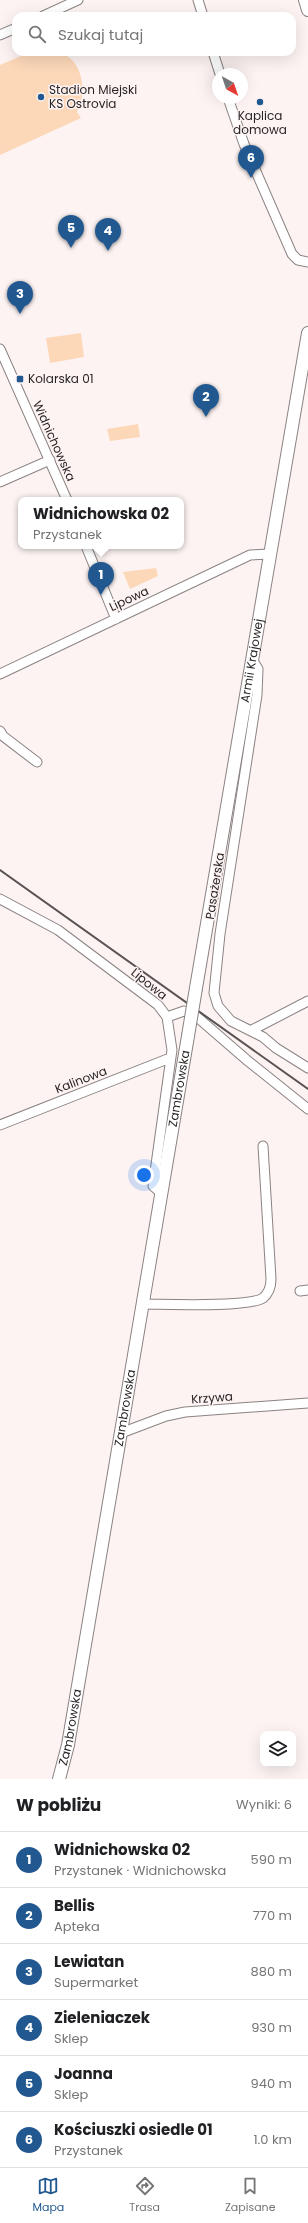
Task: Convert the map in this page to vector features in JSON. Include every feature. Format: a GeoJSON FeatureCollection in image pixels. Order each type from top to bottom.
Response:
{"type":"FeatureCollection","features":[{"type":"Feature","properties":{"kind":"main road"},"geometry":{"type":"LineString","coordinates":[[305,0],[308,10]]}},
{"type":"Feature","properties":{"kind":"main road","name":"Armii Krajowej"},"geometry":{"type":"LineString","coordinates":[[188,1036],[308,333]]}},
{"type":"Feature","properties":{"kind":"main road","name":"Zambrowska"},"geometry":{"type":"LineString","coordinates":[[59,1779],[68,1745],[188,1036]]}},
{"type":"Feature","properties":{"kind":"street"},"geometry":{"type":"LineString","coordinates":[[52,12],[78,0]]}},
{"type":"Feature","properties":{"kind":"street"},"geometry":{"type":"LineString","coordinates":[[198,0],[202,12]]}},
{"type":"Feature","properties":{"kind":"street"},"geometry":{"type":"LineString","coordinates":[[0,35],[12,30]]}},
{"type":"Feature","properties":{"kind":"street"},"geometry":{"type":"LineString","coordinates":[[214,56],[218,68]]}},
{"type":"Feature","properties":{"kind":"street"},"geometry":{"type":"LineString","coordinates":[[230,104],[238,128],[292,254],[298,260],[308,262]]}},
{"type":"Feature","properties":{"kind":"street","name":"Widnichowska"},"geometry":{"type":"LineString","coordinates":[[0,348],[4,367],[50,460],[66,497]]}},
{"type":"Feature","properties":{"kind":"street"},"geometry":{"type":"LineString","coordinates":[[0,482],[50,460]]}},
{"type":"Feature","properties":{"kind":"street"},"geometry":{"type":"LineString","coordinates":[[87,549],[116,619]]}},
{"type":"Feature","properties":{"kind":"street","name":"Lipowa"},"geometry":{"type":"LineString","coordinates":[[0,674],[250,555],[270,554]]}},
{"type":"Feature","properties":{"kind":"street","name":"Pasażerska"},"geometry":{"type":"LineString","coordinates":[[252,661],[258,669],[257,694],[220,934],[214,993],[223,1013],[240,1027],[252,1030],[308,1068]]}},
{"type":"Feature","properties":{"kind":"street"},"geometry":{"type":"LineString","coordinates":[[0,731],[2,736],[37,762]]}},
{"type":"Feature","properties":{"kind":"street","name":"Lipowa"},"geometry":{"type":"LineString","coordinates":[[0,899],[58,930],[158,1005],[167,1017],[172,1050],[153,1186],[162,1194]]}},
{"type":"Feature","properties":{"kind":"street"},"geometry":{"type":"LineString","coordinates":[[252,1030],[308,1001]]}},
{"type":"Feature","properties":{"kind":"street"},"geometry":{"type":"LineString","coordinates":[[167,1017],[184,1011],[196,1016],[248,1061],[308,1109]]}},
{"type":"Feature","properties":{"kind":"street","name":"Kalinowa"},"geometry":{"type":"LineString","coordinates":[[0,1125],[170,1058]]}},
{"type":"Feature","properties":{"kind":"street"},"geometry":{"type":"LineString","coordinates":[[143,1304],[204,1305],[251,1302],[266,1295],[271,1286],[271,1279],[263,1146]]}},
{"type":"Feature","properties":{"kind":"street","name":"Krzywa"},"geometry":{"type":"LineString","coordinates":[[121,1434],[166,1416],[185,1412],[308,1403]]}},
{"type":"Feature","properties":{"kind":"shaded area","name":"Stadion Miejski KS Ostrovia"},"geometry":{"type":"Polygon","coordinates":[[[21,56],[69,57],[79,70],[81,79],[82,96],[77,112],[81,118],[0,155],[0,65],[21,56]]]}},
{"type":"Feature","properties":{"kind":"shaded area"},"geometry":{"type":"Polygon","coordinates":[[[81,333],[84,357],[50,363],[46,338],[81,333]]]}},
{"type":"Feature","properties":{"kind":"shaded area"},"geometry":{"type":"Polygon","coordinates":[[[138,424],[140,437],[110,441],[107,429],[138,424]]]}},
{"type":"Feature","properties":{"kind":"shaded area"},"geometry":{"type":"Polygon","coordinates":[[[156,568],[158,576],[130,589],[123,572],[156,568]]]}},
{"type":"Feature","properties":{"kind":"railway"},"geometry":{"type":"LineString","coordinates":[[0,870],[308,1089]]}},
{"type":"Feature","properties":{"kind":"place","name":"Stadion Miejski KS Ostrovia"},"geometry":{"type":"Point","coordinates":[41,97]}},
{"type":"Feature","properties":{"kind":"place","name":"Kaplica domowa"},"geometry":{"type":"Point","coordinates":[260,102]}},
{"type":"Feature","properties":{"kind":"place","name":"Kościuszki osiedle 01"},"geometry":{"type":"Point","coordinates":[251,178]}},
{"type":"Feature","properties":{"kind":"place","name":"Joanna"},"geometry":{"type":"Point","coordinates":[71,248]}},
{"type":"Feature","properties":{"kind":"place","name":"Zieleniaczek"},"geometry":{"type":"Point","coordinates":[108,251]}},
{"type":"Feature","properties":{"kind":"place","name":"Lewiatan"},"geometry":{"type":"Point","coordinates":[20,314]}},
{"type":"Feature","properties":{"kind":"place","name":"Kolarska 01"},"geometry":{"type":"Point","coordinates":[20,379]}},
{"type":"Feature","properties":{"kind":"place","name":"Bellis"},"geometry":{"type":"Point","coordinates":[206,417]}},
{"type":"Feature","properties":{"kind":"place","name":"Widnichowska 02"},"geometry":{"type":"Point","coordinates":[101,595]}}]}
